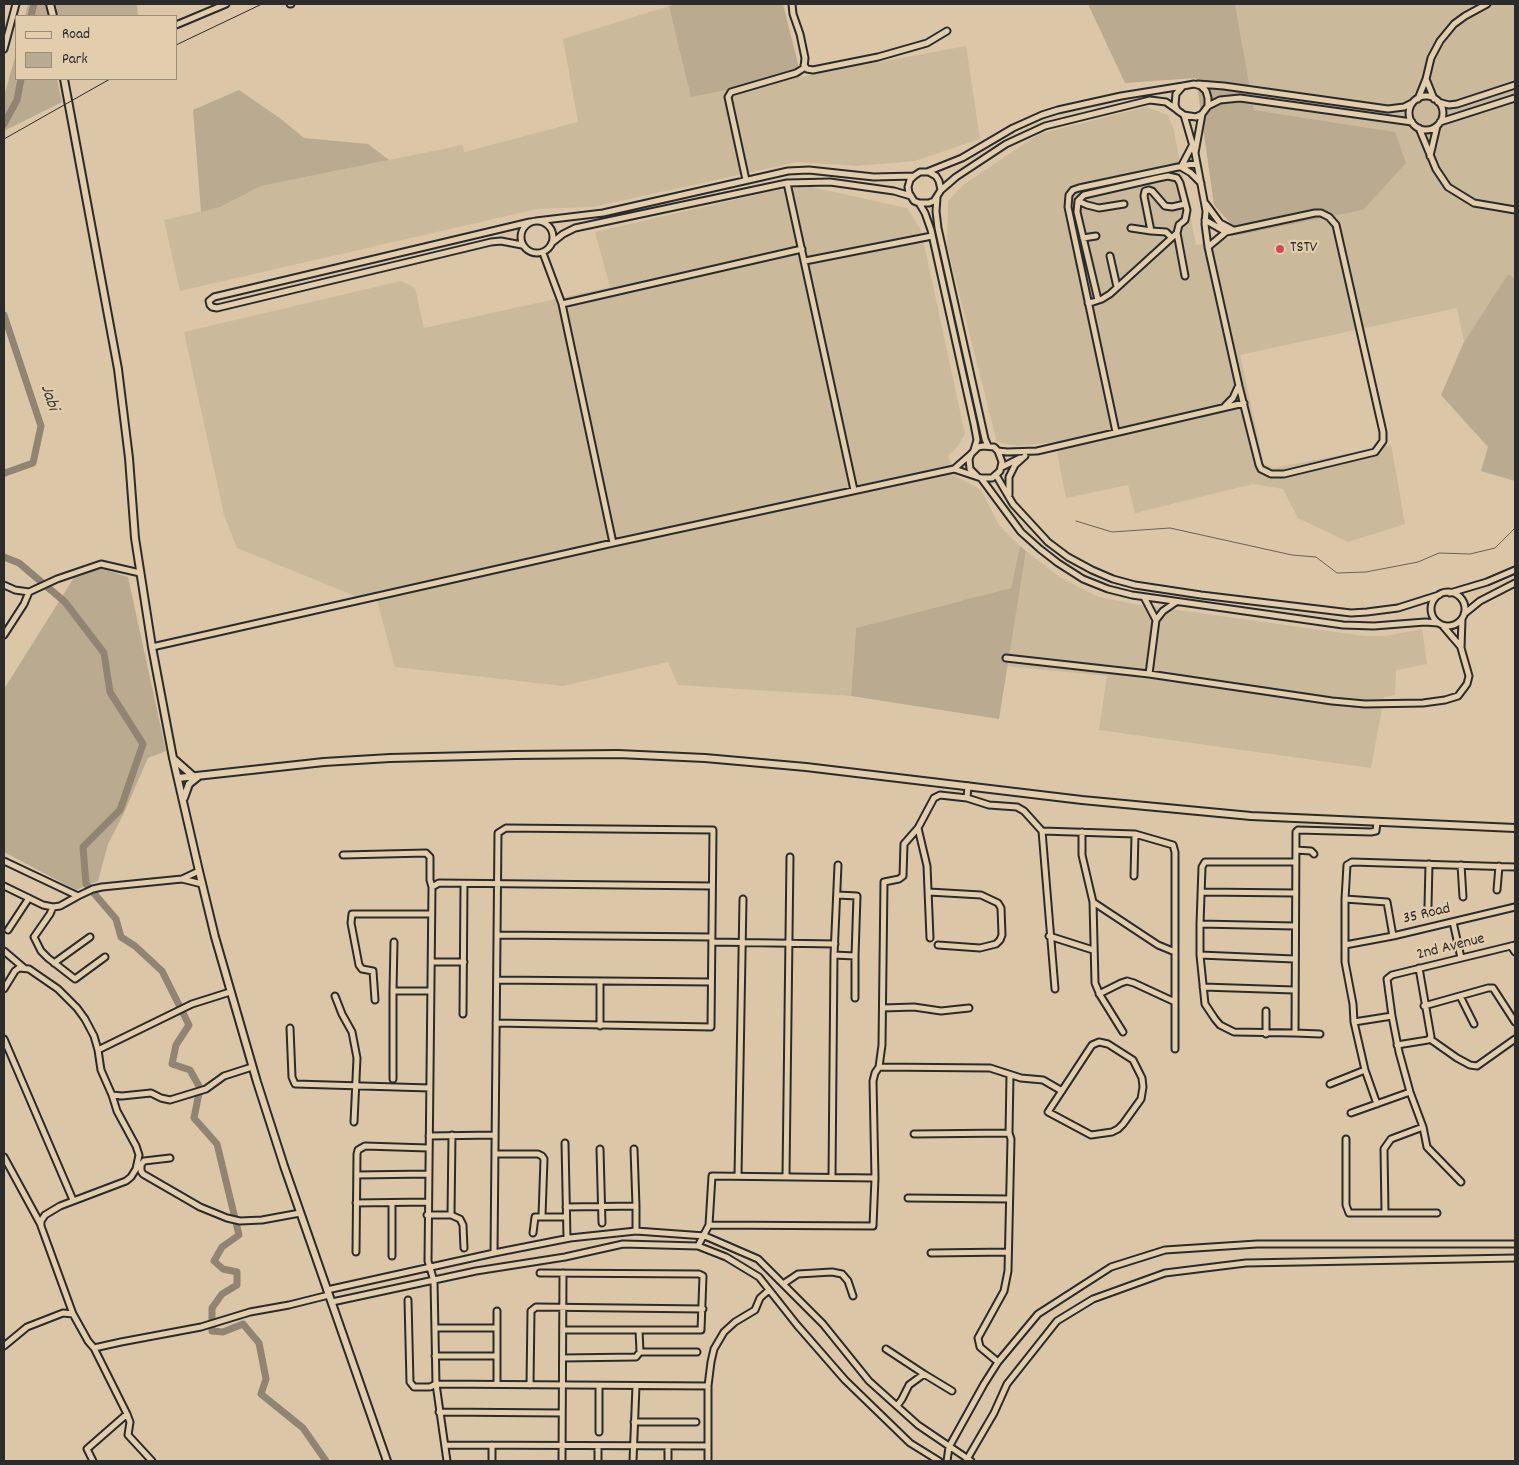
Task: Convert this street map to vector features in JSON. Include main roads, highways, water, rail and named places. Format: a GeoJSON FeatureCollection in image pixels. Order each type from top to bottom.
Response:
{"type":"FeatureCollection","features":[{"type":"Feature","properties":{"kind":"main road"},"geometry":{"type":"LineString","coordinates":[[64,80],[118,369],[140,573],[152,647],[173,758],[202,884],[252,1067],[300,1213],[387,1461]]}},
{"type":"Feature","properties":{"kind":"main road"},"geometry":{"type":"LineString","coordinates":[[178,778],[324,762],[390,758],[618,754],[705,758],[806,766],[1082,800],[1251,816],[1515,828]]}},
{"type":"Feature","properties":{"kind":"main road"},"geometry":{"type":"LineString","coordinates":[[173,758],[181,767],[196,776]]}},
{"type":"Feature","properties":{"kind":"main road"},"geometry":{"type":"LineString","coordinates":[[183,802],[189,784],[196,776]]}},
{"type":"Feature","properties":{"kind":"waterway","name":"Jabi"},"geometry":{"type":"LineString","coordinates":[[31,15],[34,4]]}},
{"type":"Feature","properties":{"kind":"waterway","name":"Jabi"},"geometry":{"type":"LineString","coordinates":[[4,124],[17,100],[21,80]]}},
{"type":"Feature","properties":{"kind":"waterway","name":"Jabi"},"geometry":{"type":"LineString","coordinates":[[4,315],[41,426],[33,463],[4,472]]}},
{"type":"Feature","properties":{"kind":"waterway"},"geometry":{"type":"LineString","coordinates":[[1076,521],[1112,532],[1170,528],[1292,555],[1316,557],[1337,573],[1366,572],[1418,562],[1439,553],[1470,554],[1495,548],[1515,528]]}},
{"type":"Feature","properties":{"kind":"waterway"},"geometry":{"type":"LineString","coordinates":[[4,557],[19,563],[65,602],[104,653],[110,692],[143,744],[120,810],[83,847],[86,884],[116,919],[121,937],[135,946],[162,971],[189,1025],[176,1045],[172,1064],[190,1070],[200,1088],[194,1118],[217,1144],[239,1235],[222,1247],[214,1261],[223,1269],[237,1272],[237,1285],[222,1294],[212,1308],[212,1331],[223,1332],[243,1324],[259,1343],[266,1379],[261,1394],[303,1428],[326,1461]]}},
{"type":"Feature","properties":{"kind":"tram line"},"geometry":{"type":"LineString","coordinates":[[178,44],[262,4]]}},
{"type":"Feature","properties":{"kind":"tram line"},"geometry":{"type":"LineString","coordinates":[[4,139],[108,80]]}},
{"type":"Feature","properties":{"kind":"place","name":"TSTV"},"geometry":{"type":"Point","coordinates":[1280,249]}}]}
